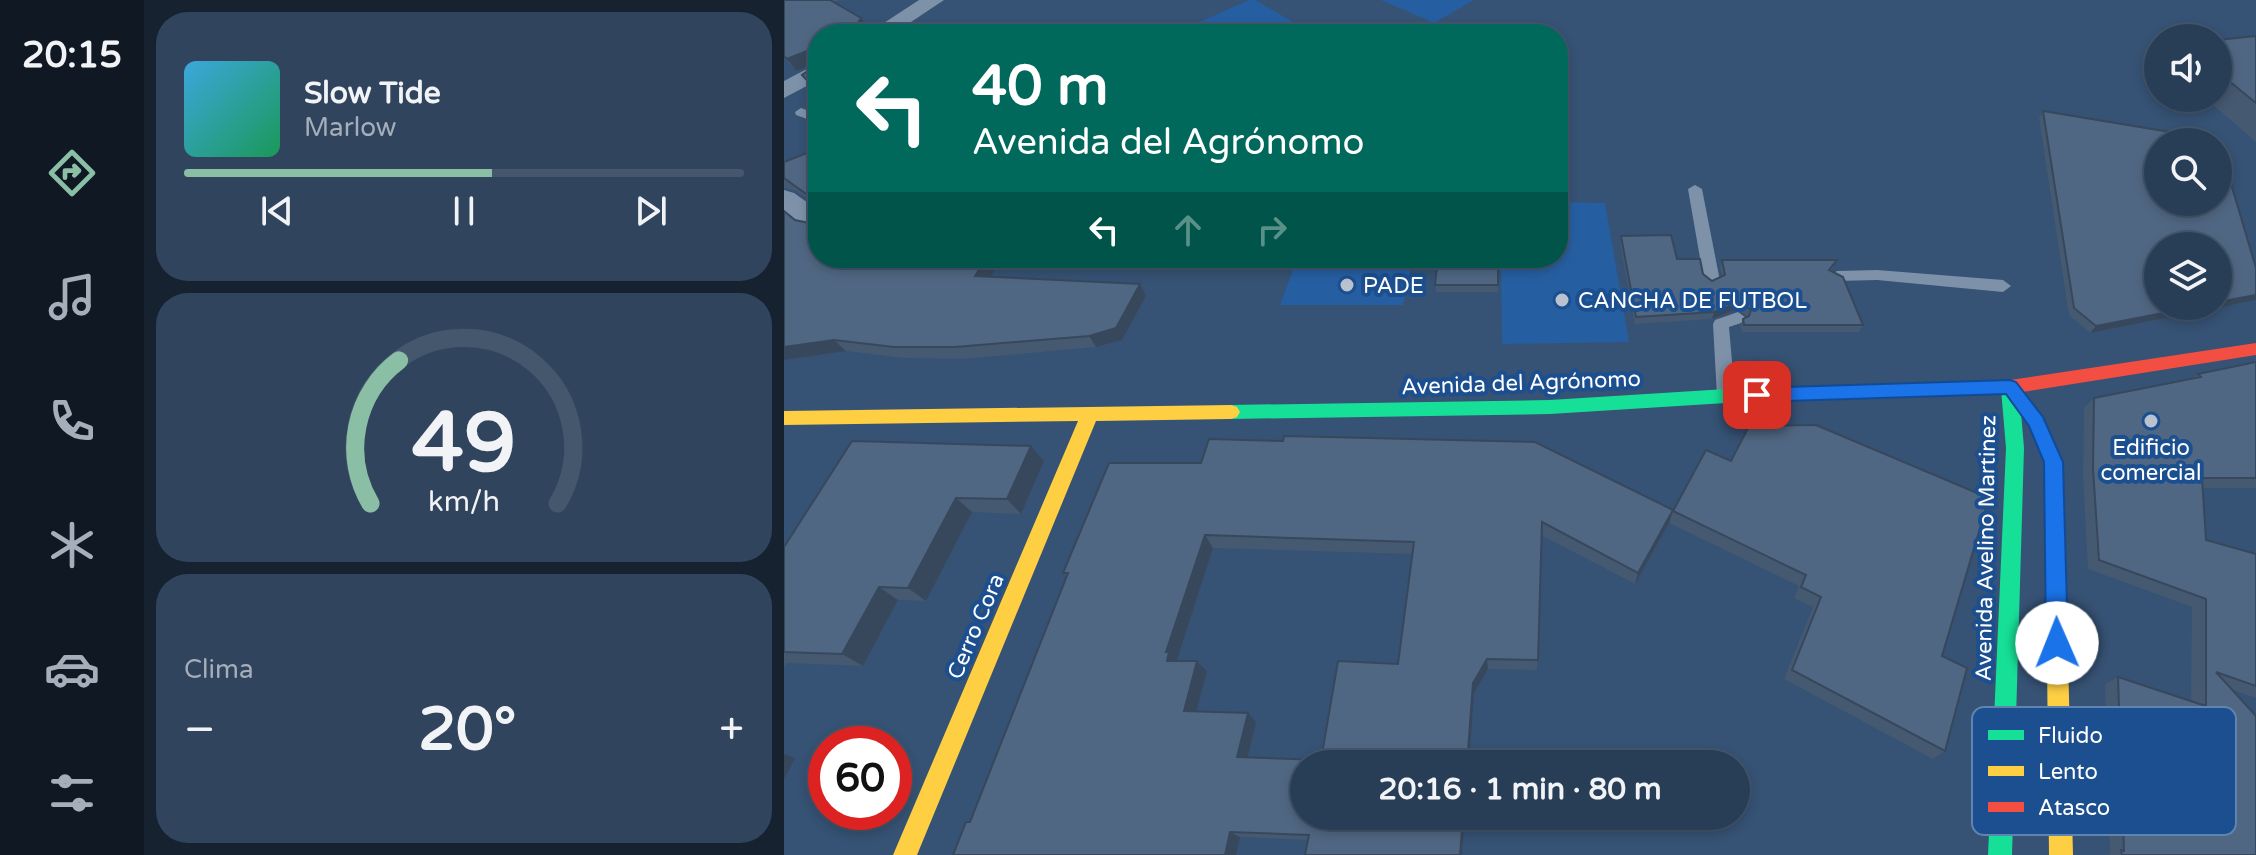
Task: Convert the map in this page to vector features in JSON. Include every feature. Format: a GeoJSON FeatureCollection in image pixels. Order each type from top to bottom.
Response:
{"type":"FeatureCollection","features":[{"type":"Feature","properties":{"kind":"main road","name":"Avenida del Agrónomo"},"geometry":{"type":"LineString","coordinates":[[784,418],[1550,407],[1726,396],[2010,387],[2256,349]]}},
{"type":"Feature","properties":{"kind":"main road","name":"Avenida Avelino Martinez"},"geometry":{"type":"LineString","coordinates":[[2005,707],[2015,448],[2010,387]]}},
{"type":"Feature","properties":{"kind":"main road","name":"Avenida Avelino Martinez"},"geometry":{"type":"LineString","coordinates":[[2010,387],[2036,422],[2054,462],[2058,707]]}},
{"type":"Feature","properties":{"kind":"main road","name":"Cerro Cora"},"geometry":{"type":"LineString","coordinates":[[905,855],[1089,416]]}},
{"type":"Feature","properties":{"kind":"main road","name":"Avenida Avelino Martinez"},"geometry":{"type":"LineString","coordinates":[[2000,855],[2001,835]]}},
{"type":"Feature","properties":{"kind":"main road","name":"Avenida Avelino Martinez"},"geometry":{"type":"LineString","coordinates":[[2061,835],[2061,855]]}},
{"type":"Feature","properties":{"kind":"street"},"geometry":{"type":"LineString","coordinates":[[894,24],[934,0]]}},
{"type":"Feature","properties":{"kind":"street"},"geometry":{"type":"LineString","coordinates":[[784,91],[808,76]]}},
{"type":"Feature","properties":{"kind":"street"},"geometry":{"type":"LineString","coordinates":[[784,199],[808,217]]}},
{"type":"Feature","properties":{"kind":"lane"},"geometry":{"type":"LineString","coordinates":[[801,112],[808,115]]}},
{"type":"Feature","properties":{"kind":"lane"},"geometry":{"type":"LineString","coordinates":[[1695,189],[1712,281]]}},
{"type":"Feature","properties":{"kind":"lane"},"geometry":{"type":"LineString","coordinates":[[1837,276],[1877,275],[2003,286]]}},
{"type":"Feature","properties":{"kind":"lane"},"geometry":{"type":"LineString","coordinates":[[1726,319],[1726,396]]}},
{"type":"Feature","properties":{"kind":"shaded area"},"geometry":{"type":"Polygon","coordinates":[[[1255,0],[1297,24],[1195,24],[1255,0]]]}},
{"type":"Feature","properties":{"kind":"shaded area"},"geometry":{"type":"Polygon","coordinates":[[[1381,0],[1474,0],[1434,23],[1381,0]]]}},
{"type":"Feature","properties":{"kind":"shaded area","name":"CANCHA DE FUTBOL"},"geometry":{"type":"Polygon","coordinates":[[[1568,202],[1605,203],[1629,342],[1502,344],[1501,268],[1568,268],[1568,202]]]}},
{"type":"Feature","properties":{"kind":"shaded area","name":"PADE"},"geometry":{"type":"Polygon","coordinates":[[[1294,268],[1410,268],[1403,305],[1280,305],[1294,268]]]}},
{"type":"Feature","properties":{"kind":"building"},"geometry":{"type":"Polygon","coordinates":[[[784,0],[830,0],[861,18],[857,24],[808,24],[808,51],[787,59],[784,56],[784,0]]]}},
{"type":"Feature","properties":{"kind":"building"},"geometry":{"type":"Polygon","coordinates":[[[2256,36],[2256,103],[2232,83],[2232,39],[2256,36]]]}},
{"type":"Feature","properties":{"kind":"building"},"geometry":{"type":"Polygon","coordinates":[[[2043,111],[2146,128],[2144,216],[2232,216],[2232,187],[2256,268],[2256,295],[2232,299],[2232,232],[2144,232],[2144,317],[2096,326],[2074,308],[2043,111]]]}},
{"type":"Feature","properties":{"kind":"building"},"geometry":{"type":"Polygon","coordinates":[[[808,151],[808,195],[784,178],[784,162],[808,151]]]}},
{"type":"Feature","properties":{"kind":"building"},"geometry":{"type":"Polygon","coordinates":[[[784,211],[795,220],[808,223],[808,268],[980,268],[975,276],[1140,284],[1116,328],[1089,336],[955,347],[894,347],[834,340],[784,347],[784,211]]]}},
{"type":"Feature","properties":{"kind":"building"},"geometry":{"type":"Polygon","coordinates":[[[1671,235],[1677,259],[1700,259],[1703,274],[1712,281],[1725,275],[1722,260],[1837,260],[1829,270],[1843,277],[1863,325],[1744,325],[1743,319],[1749,316],[1751,310],[1739,302],[1714,312],[1636,317],[1621,236],[1671,235]]]}},
{"type":"Feature","properties":{"kind":"building"},"geometry":{"type":"Polygon","coordinates":[[[1437,268],[1498,268],[1498,285],[1435,285],[1437,268]]]}},
{"type":"Feature","properties":{"kind":"building"},"geometry":{"type":"Polygon","coordinates":[[[2256,362],[2256,478],[2202,478],[2206,540],[2256,554],[2256,686],[2216,672],[2256,716],[2256,855],[2122,855],[2123,835],[2236,835],[2236,707],[2119,707],[2118,677],[2206,706],[2206,599],[2099,560],[2093,468],[2094,398],[2201,377],[2198,374],[2256,362]]]}},
{"type":"Feature","properties":{"kind":"building"},"geometry":{"type":"Polygon","coordinates":[[[1816,425],[1989,498],[1942,656],[1967,668],[1945,751],[1792,670],[1821,597],[1801,587],[1806,575],[1673,511],[1706,450],[1731,461],[1749,426],[1816,425]]]}},
{"type":"Feature","properties":{"kind":"building"},"geometry":{"type":"Polygon","coordinates":[[[1284,436],[1535,442],[1673,510],[1638,573],[1542,522],[1538,660],[1487,659],[1473,683],[1468,750],[1323,750],[1338,661],[1398,664],[1414,542],[1205,535],[1166,652],[1169,652],[1167,661],[1197,661],[1184,711],[1248,713],[1237,757],[1290,759],[1290,830],[1462,830],[1460,855],[1305,855],[1309,835],[1230,832],[1225,855],[953,855],[966,822],[970,822],[1068,573],[1063,573],[1109,463],[1201,463],[1209,439],[1283,441],[1284,436]]]}},
{"type":"Feature","properties":{"kind":"building"},"geometry":{"type":"Polygon","coordinates":[[[852,441],[1031,446],[1007,499],[956,498],[908,588],[879,587],[842,654],[784,652],[784,547],[852,441]]]}},
{"type":"Feature","properties":{"kind":"traffic: fast"},"geometry":{"type":"LineString","coordinates":[[1231,412],[1550,407],[1726,396],[1945,389]]}},
{"type":"Feature","properties":{"kind":"traffic: fast"},"geometry":{"type":"LineString","coordinates":[[2005,707],[2015,448],[2010,389]]}},
{"type":"Feature","properties":{"kind":"traffic: fast"},"geometry":{"type":"LineString","coordinates":[[2000,855],[2001,835]]}},
{"type":"Feature","properties":{"kind":"traffic: slow"},"geometry":{"type":"LineString","coordinates":[[2010,387],[2036,422],[2054,462],[2058,707]]}},
{"type":"Feature","properties":{"kind":"traffic: slow"},"geometry":{"type":"LineString","coordinates":[[784,418],[1231,412]]}},
{"type":"Feature","properties":{"kind":"traffic: slow"},"geometry":{"type":"LineString","coordinates":[[905,855],[1089,416]]}},
{"type":"Feature","properties":{"kind":"traffic: slow"},"geometry":{"type":"LineString","coordinates":[[2061,835],[2061,855]]}},
{"type":"Feature","properties":{"kind":"traffic: jam"},"geometry":{"type":"LineString","coordinates":[[1945,389],[2010,387],[2256,349]]}},
{"type":"Feature","properties":{"kind":"place","name":"PADE"},"geometry":{"type":"Point","coordinates":[1347,285]}},
{"type":"Feature","properties":{"kind":"place","name":"CANCHA DE FUTBOL"},"geometry":{"type":"Point","coordinates":[1562,300]}},
{"type":"Feature","properties":{"kind":"place","name":"Edificio comercial"},"geometry":{"type":"Point","coordinates":[2151,421]}},
{"type":"Feature","properties":{"kind":"route"},"geometry":{"type":"LineString","coordinates":[[1757,395],[2010,387],[2036,422],[2054,462],[2057,643]]}}]}
